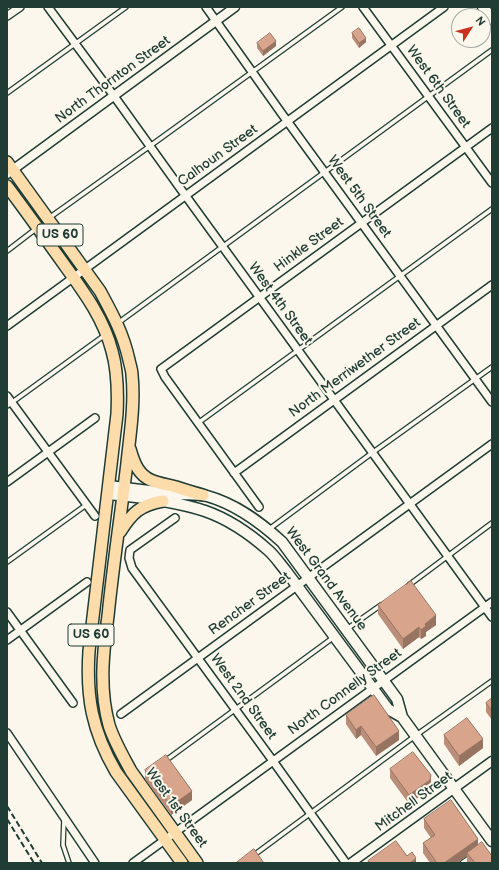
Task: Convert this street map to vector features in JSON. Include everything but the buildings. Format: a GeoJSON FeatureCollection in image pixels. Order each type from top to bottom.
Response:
{"type":"FeatureCollection","features":[{"type":"Feature","properties":{"kind":"highway","name":"US 60"},"geometry":{"type":"LineString","coordinates":[[9,169],[48,219],[100,291],[117,323],[127,351],[132,374],[133,395],[129,447],[118,536]]}},
{"type":"Feature","properties":{"kind":"highway","name":"US 60"},"geometry":{"type":"LineString","coordinates":[[7,186],[98,315],[112,350],[118,392],[109,490]]}},
{"type":"Feature","properties":{"kind":"highway"},"geometry":{"type":"LineString","coordinates":[[129,447],[138,469],[148,479],[158,484],[203,495]]}},
{"type":"Feature","properties":{"kind":"highway","name":"West 1st Street"},"geometry":{"type":"LineString","coordinates":[[109,490],[89,651],[88,678],[90,705],[96,730],[103,748],[116,772],[182,863]]}},
{"type":"Feature","properties":{"kind":"highway"},"geometry":{"type":"LineString","coordinates":[[118,536],[128,519],[134,514],[148,504],[162,501]]}},
{"type":"Feature","properties":{"kind":"highway","name":"West 1st Street"},"geometry":{"type":"LineString","coordinates":[[118,536],[102,673],[103,692],[109,725],[131,771],[140,779],[197,863]]}},
{"type":"Feature","properties":{"kind":"main road"},"geometry":{"type":"LineString","coordinates":[[483,7],[492,19]]}},
{"type":"Feature","properties":{"kind":"main road","name":"West Grand Avenue"},"geometry":{"type":"LineString","coordinates":[[109,490],[124,492],[203,495],[227,503],[252,517],[282,542],[397,699],[402,717],[490,842]]}},
{"type":"Feature","properties":{"kind":"main road","name":"West Grand Avenue"},"geometry":{"type":"LineString","coordinates":[[124,492],[206,511],[232,523],[269,551],[286,571],[388,709],[402,717]]}},
{"type":"Feature","properties":{"kind":"street"},"geometry":{"type":"LineString","coordinates":[[7,16],[20,7]]}},
{"type":"Feature","properties":{"kind":"street","name":"West 4th Street"},"geometry":{"type":"LineString","coordinates":[[48,7],[492,617]]}},
{"type":"Feature","properties":{"kind":"street","name":"West 5th Street"},"geometry":{"type":"LineString","coordinates":[[206,7],[492,402]]}},
{"type":"Feature","properties":{"kind":"street","name":"North Thornton Street"},"geometry":{"type":"LineString","coordinates":[[9,169],[114,96],[235,7]]}},
{"type":"Feature","properties":{"kind":"street","name":"West 6th Street"},"geometry":{"type":"LineString","coordinates":[[363,7],[492,183]]}},
{"type":"Feature","properties":{"kind":"street","name":"Calhoun Street"},"geometry":{"type":"LineString","coordinates":[[7,326],[444,7]]}},
{"type":"Feature","properties":{"kind":"street","name":"Hinkle Street"},"geometry":{"type":"LineString","coordinates":[[198,423],[165,376],[162,369],[492,128]]}},
{"type":"Feature","properties":{"kind":"street","name":"North Merriwether Street"},"geometry":{"type":"LineString","coordinates":[[234,473],[492,285]]}},
{"type":"Feature","properties":{"kind":"street"},"geometry":{"type":"LineString","coordinates":[[9,401],[95,516]]}},
{"type":"Feature","properties":{"kind":"street"},"geometry":{"type":"LineString","coordinates":[[7,482],[95,418]]}},
{"type":"Feature","properties":{"kind":"street"},"geometry":{"type":"LineString","coordinates":[[198,423],[259,508]]}},
{"type":"Feature","properties":{"kind":"street","name":"Rencher Street"},"geometry":{"type":"LineString","coordinates":[[121,714],[492,444]]}},
{"type":"Feature","properties":{"kind":"street","name":"West 2nd Street"},"geometry":{"type":"LineString","coordinates":[[175,518],[130,550],[129,558],[132,568],[274,761],[346,863]]}},
{"type":"Feature","properties":{"kind":"street"},"geometry":{"type":"LineString","coordinates":[[7,640],[87,582]]}},
{"type":"Feature","properties":{"kind":"street","name":"North Connelly Street"},"geometry":{"type":"LineString","coordinates":[[133,863],[492,602]]}},
{"type":"Feature","properties":{"kind":"street"},"geometry":{"type":"LineString","coordinates":[[7,612],[73,703]]}},
{"type":"Feature","properties":{"kind":"street"},"geometry":{"type":"LineString","coordinates":[[7,733],[95,863]]}},
{"type":"Feature","properties":{"kind":"street","name":"Mitchell Street"},"geometry":{"type":"LineString","coordinates":[[351,863],[492,761]]}},
{"type":"Feature","properties":{"kind":"lane"},"geometry":{"type":"LineString","coordinates":[[7,93],[126,7]]}},
{"type":"Feature","properties":{"kind":"lane"},"geometry":{"type":"LineString","coordinates":[[48,219],[342,7]]}},
{"type":"Feature","properties":{"kind":"lane"},"geometry":{"type":"LineString","coordinates":[[117,323],[492,50]]}},
{"type":"Feature","properties":{"kind":"lane"},"geometry":{"type":"LineString","coordinates":[[198,423],[492,209]]}},
{"type":"Feature","properties":{"kind":"lane"},"geometry":{"type":"LineString","coordinates":[[7,251],[38,228]]}},
{"type":"Feature","properties":{"kind":"lane"},"geometry":{"type":"LineString","coordinates":[[9,401],[106,334]]}},
{"type":"Feature","properties":{"kind":"lane"},"geometry":{"type":"LineString","coordinates":[[268,530],[372,452],[492,367]]}},
{"type":"Feature","properties":{"kind":"lane"},"geometry":{"type":"LineString","coordinates":[[7,562],[86,505]]}},
{"type":"Feature","properties":{"kind":"lane"},"geometry":{"type":"LineString","coordinates":[[404,588],[492,523]]}},
{"type":"Feature","properties":{"kind":"lane"},"geometry":{"type":"LineString","coordinates":[[346,630],[385,602]]}},
{"type":"Feature","properties":{"kind":"lane"},"geometry":{"type":"LineString","coordinates":[[161,764],[334,636]]}},
{"type":"Feature","properties":{"kind":"lane"},"geometry":{"type":"LineString","coordinates":[[249,858],[492,681]]}},
{"type":"Feature","properties":{"kind":"lane"},"geometry":{"type":"LineString","coordinates":[[64,818],[63,845],[69,863]]}},
{"type":"Feature","properties":{"kind":"lane"},"geometry":{"type":"LineString","coordinates":[[462,863],[475,854]]}},
{"type":"Feature","properties":{"kind":"railway"},"geometry":{"type":"LineString","coordinates":[[7,806],[42,863]]}},
{"type":"Feature","properties":{"kind":"railway"},"geometry":{"type":"LineString","coordinates":[[7,819],[34,863]]}}]}
